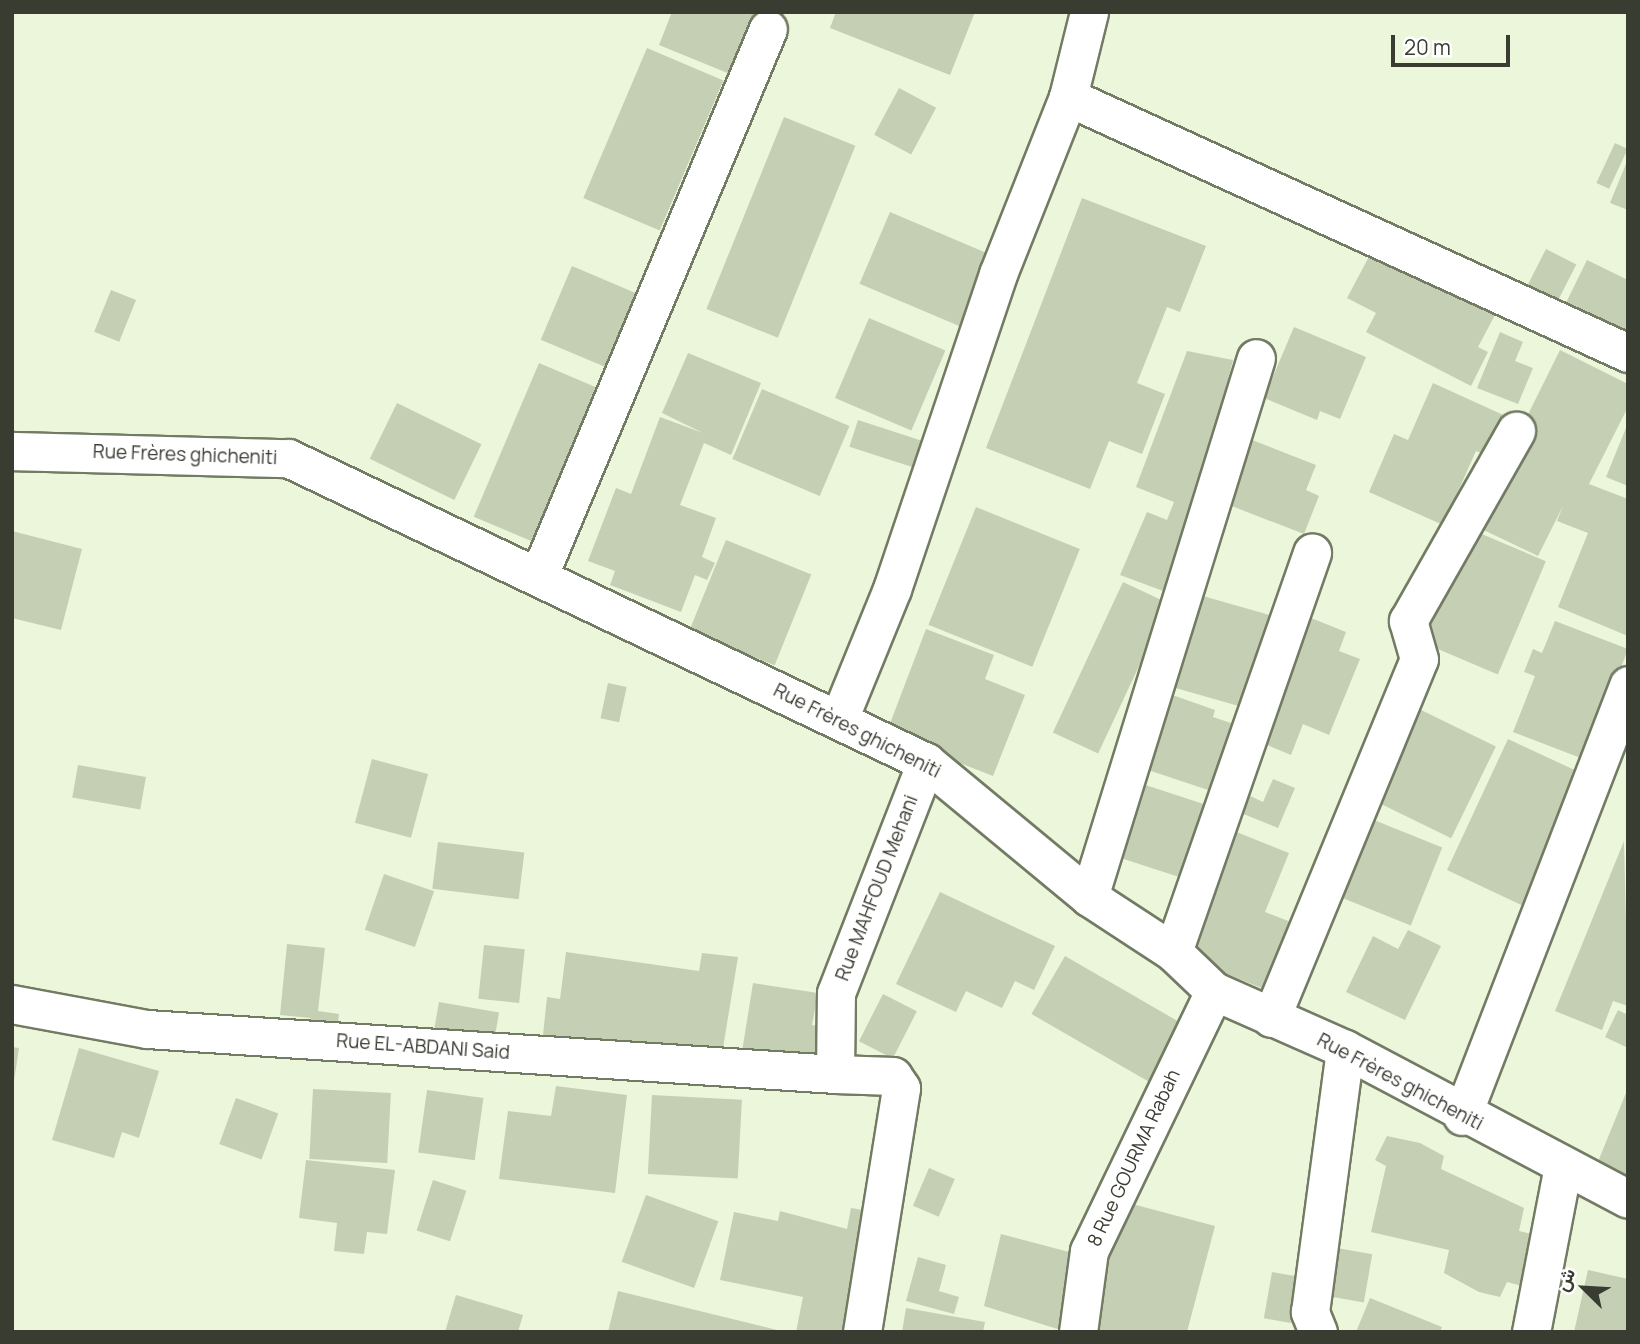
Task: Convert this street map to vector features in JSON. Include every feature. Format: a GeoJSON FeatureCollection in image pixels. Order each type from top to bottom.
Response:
{"type":"FeatureCollection","features":[{"type":"Feature","properties":{"kind":"street"},"geometry":{"type":"LineString","coordinates":[[839,719],[892,589],[998,274],[1068,97],[1089,12]]}},
{"type":"Feature","properties":{"kind":"street"},"geometry":{"type":"LineString","coordinates":[[539,575],[768,29]]}},
{"type":"Feature","properties":{"kind":"street"},"geometry":{"type":"LineString","coordinates":[[1068,97],[1628,353]]}},
{"type":"Feature","properties":{"kind":"street"},"geometry":{"type":"LineString","coordinates":[[1089,897],[1256,358]]}},
{"type":"Feature","properties":{"kind":"street"},"geometry":{"type":"LineString","coordinates":[[1271,1018],[1419,659],[1408,621],[1516,431]]}},
{"type":"Feature","properties":{"kind":"street","name":"Rue Frères ghicheniti"},"geometry":{"type":"LineString","coordinates":[[12,451],[288,458],[539,575],[926,762],[1089,897],[1173,952],[1214,991],[1345,1049],[1462,1116],[1628,1199]]}},
{"type":"Feature","properties":{"kind":"street"},"geometry":{"type":"LineString","coordinates":[[1173,952],[1312,553]]}},
{"type":"Feature","properties":{"kind":"street"},"geometry":{"type":"LineString","coordinates":[[1462,1116],[1628,685]]}},
{"type":"Feature","properties":{"kind":"street","name":"Rue MAHFOUD Mehani"},"geometry":{"type":"LineString","coordinates":[[835,1074],[836,993],[926,762]]}},
{"type":"Feature","properties":{"kind":"street","name":"8 Rue GOURMA Rabah"},"geometry":{"type":"LineString","coordinates":[[1078,1332],[1088,1251],[1214,991]]}},
{"type":"Feature","properties":{"kind":"street","name":"Rue EL-ABDANI Said"},"geometry":{"type":"LineString","coordinates":[[12,1004],[147,1029],[835,1074]]}},
{"type":"Feature","properties":{"kind":"street"},"geometry":{"type":"LineString","coordinates":[[1318,1332],[1310,1312],[1345,1049]]}},
{"type":"Feature","properties":{"kind":"street"},"geometry":{"type":"LineString","coordinates":[[835,1074],[893,1076],[901,1088],[862,1332]]}},
{"type":"Feature","properties":{"kind":"street"},"geometry":{"type":"LineString","coordinates":[[1531,1332],[1563,1166]]}},
{"type":"Feature","properties":{"kind":"building"},"geometry":{"type":"Polygon","coordinates":[[[672,12],[755,12],[730,74],[659,45],[672,12]]]}},
{"type":"Feature","properties":{"kind":"building"},"geometry":{"type":"Polygon","coordinates":[[[836,12],[975,12],[950,75],[830,28],[836,12]]]}},
{"type":"Feature","properties":{"kind":"building"},"geometry":{"type":"Polygon","coordinates":[[[647,48],[723,80],[660,230],[583,198],[647,48]]]}},
{"type":"Feature","properties":{"kind":"building"},"geometry":{"type":"Polygon","coordinates":[[[899,88],[936,108],[911,155],[874,135],[899,88]]]}},
{"type":"Feature","properties":{"kind":"building"},"geometry":{"type":"Polygon","coordinates":[[[784,117],[855,146],[778,338],[706,309],[784,117]]]}},
{"type":"Feature","properties":{"kind":"building"},"geometry":{"type":"Polygon","coordinates":[[[1615,143],[1628,149],[1609,189],[1596,183],[1615,143]]]}},
{"type":"Feature","properties":{"kind":"building"},"geometry":{"type":"Polygon","coordinates":[[[1628,159],[1628,210],[1610,203],[1628,159]]]}},
{"type":"Feature","properties":{"kind":"building"},"geometry":{"type":"Polygon","coordinates":[[[1082,198],[1206,246],[1180,312],[1167,307],[1137,383],[1165,394],[1142,454],[1109,441],[1090,489],[986,448],[1082,198]]]}},
{"type":"Feature","properties":{"kind":"building"},"geometry":{"type":"Polygon","coordinates":[[[890,212],[1000,258],[969,330],[860,284],[890,212]]]}},
{"type":"Feature","properties":{"kind":"building"},"geometry":{"type":"Polygon","coordinates":[[[1546,249],[1576,264],[1551,313],[1521,298],[1546,249]]]}},
{"type":"Feature","properties":{"kind":"building"},"geometry":{"type":"Polygon","coordinates":[[[1372,251],[1495,315],[1478,347],[1488,352],[1471,386],[1366,332],[1376,313],[1347,298],[1372,251]]]}},
{"type":"Feature","properties":{"kind":"building"},"geometry":{"type":"Polygon","coordinates":[[[1587,260],[1628,280],[1628,348],[1560,315],[1587,260]]]}},
{"type":"Feature","properties":{"kind":"building"},"geometry":{"type":"Polygon","coordinates":[[[572,266],[650,299],[619,373],[541,340],[572,266]]]}},
{"type":"Feature","properties":{"kind":"building"},"geometry":{"type":"Polygon","coordinates":[[[111,290],[136,300],[119,342],[94,332],[111,290]]]}},
{"type":"Feature","properties":{"kind":"building"},"geometry":{"type":"Polygon","coordinates":[[[869,318],[945,350],[911,431],[835,398],[869,318]]]}},
{"type":"Feature","properties":{"kind":"building"},"geometry":{"type":"Polygon","coordinates":[[[1294,327],[1366,357],[1340,419],[1320,411],[1317,420],[1264,398],[1294,327]]]}},
{"type":"Feature","properties":{"kind":"building"},"geometry":{"type":"Polygon","coordinates":[[[1500,332],[1523,342],[1515,361],[1533,368],[1518,404],[1477,388],[1500,332]]]}},
{"type":"Feature","properties":{"kind":"building"},"geometry":{"type":"Polygon","coordinates":[[[1560,350],[1628,384],[1628,407],[1589,484],[1628,499],[1628,636],[1558,607],[1588,533],[1557,521],[1563,506],[1538,556],[1473,525],[1560,350]]]}},
{"type":"Feature","properties":{"kind":"building"},"geometry":{"type":"Polygon","coordinates":[[[1187,351],[1233,360],[1174,595],[1120,575],[1147,512],[1167,520],[1174,502],[1136,487],[1187,351]]]}},
{"type":"Feature","properties":{"kind":"building"},"geometry":{"type":"Polygon","coordinates":[[[688,353],[761,383],[731,455],[704,443],[680,505],[716,518],[702,557],[715,563],[707,580],[695,575],[681,612],[610,585],[615,571],[588,561],[616,488],[631,494],[660,417],[703,433],[662,413],[688,353]]]}},
{"type":"Feature","properties":{"kind":"building"},"geometry":{"type":"Polygon","coordinates":[[[539,363],[599,388],[534,542],[474,517],[539,363]]]}},
{"type":"Feature","properties":{"kind":"building"},"geometry":{"type":"Polygon","coordinates":[[[1433,383],[1510,418],[1492,458],[1476,451],[1443,525],[1369,492],[1394,434],[1408,440],[1433,383]]]}},
{"type":"Feature","properties":{"kind":"building"},"geometry":{"type":"Polygon","coordinates":[[[762,389],[849,426],[820,496],[732,459],[762,389]]]}},
{"type":"Feature","properties":{"kind":"building"},"geometry":{"type":"Polygon","coordinates":[[[397,403],[481,444],[454,500],[370,459],[397,403]]]}},
{"type":"Feature","properties":{"kind":"building"},"geometry":{"type":"Polygon","coordinates":[[[858,420],[934,445],[925,471],[849,447],[858,420]]]}},
{"type":"Feature","properties":{"kind":"building"},"geometry":{"type":"Polygon","coordinates":[[[1628,423],[1628,486],[1606,477],[1628,423]]]}},
{"type":"Feature","properties":{"kind":"building"},"geometry":{"type":"Polygon","coordinates":[[[1242,436],[1316,465],[1306,490],[1319,496],[1304,534],[1216,500],[1242,436]]]}},
{"type":"Feature","properties":{"kind":"building"},"geometry":{"type":"Polygon","coordinates":[[[976,507],[1080,549],[1032,667],[928,625],[976,507]]]}},
{"type":"Feature","properties":{"kind":"building"},"geometry":{"type":"Polygon","coordinates":[[[1463,526],[1546,561],[1498,674],[1415,639],[1463,526]]]}},
{"type":"Feature","properties":{"kind":"building"},"geometry":{"type":"Polygon","coordinates":[[[12,531],[82,549],[61,630],[12,618],[12,531]]]}},
{"type":"Feature","properties":{"kind":"building"},"geometry":{"type":"Polygon","coordinates":[[[726,540],[811,574],[775,665],[689,631],[726,540]]]}},
{"type":"Feature","properties":{"kind":"building"},"geometry":{"type":"Polygon","coordinates":[[[1123,582],[1168,603],[1098,754],[1053,732],[1123,582]]]}},
{"type":"Feature","properties":{"kind":"building"},"geometry":{"type":"Polygon","coordinates":[[[1189,592],[1276,617],[1250,709],[1163,684],[1189,592]]]}},
{"type":"Feature","properties":{"kind":"building"},"geometry":{"type":"Polygon","coordinates":[[[1311,618],[1346,632],[1339,651],[1360,659],[1329,735],[1303,724],[1291,755],[1260,742],[1311,618]]]}},
{"type":"Feature","properties":{"kind":"building"},"geometry":{"type":"Polygon","coordinates":[[[1555,621],[1628,649],[1586,760],[1513,732],[1535,676],[1524,672],[1533,649],[1542,653],[1555,621]]]}},
{"type":"Feature","properties":{"kind":"building"},"geometry":{"type":"Polygon","coordinates":[[[926,629],[994,655],[985,679],[1025,695],[993,776],[886,734],[926,629]]]}},
{"type":"Feature","properties":{"kind":"building"},"geometry":{"type":"Polygon","coordinates":[[[608,683],[627,687],[619,722],[601,718],[608,683]]]}},
{"type":"Feature","properties":{"kind":"building"},"geometry":{"type":"Polygon","coordinates":[[[1161,691],[1215,710],[1213,717],[1234,724],[1211,791],[1136,766],[1161,691]]]}},
{"type":"Feature","properties":{"kind":"building"},"geometry":{"type":"Polygon","coordinates":[[[1415,707],[1496,746],[1451,838],[1370,799],[1415,707]]]}},
{"type":"Feature","properties":{"kind":"building"},"geometry":{"type":"Polygon","coordinates":[[[1508,739],[1581,773],[1532,910],[1447,870],[1508,739]]]}},
{"type":"Feature","properties":{"kind":"building"},"geometry":{"type":"Polygon","coordinates":[[[372,759],[428,774],[411,838],[355,823],[372,759]]]}},
{"type":"Feature","properties":{"kind":"building"},"geometry":{"type":"Polygon","coordinates":[[[78,765],[146,777],[140,809],[72,797],[78,765]]]}},
{"type":"Feature","properties":{"kind":"building"},"geometry":{"type":"Polygon","coordinates":[[[1273,779],[1295,788],[1278,828],[1236,811],[1244,793],[1263,802],[1273,779]]]}},
{"type":"Feature","properties":{"kind":"building"},"geometry":{"type":"Polygon","coordinates":[[[1130,780],[1205,804],[1181,878],[1106,853],[1130,780]]]}},
{"type":"Feature","properties":{"kind":"building"},"geometry":{"type":"Polygon","coordinates":[[[1369,818],[1442,848],[1411,925],[1338,896],[1369,818]]]}},
{"type":"Feature","properties":{"kind":"building"},"geometry":{"type":"Polygon","coordinates":[[[1234,831],[1289,853],[1265,912],[1291,922],[1264,989],[1183,956],[1234,831]]]}},
{"type":"Feature","properties":{"kind":"building"},"geometry":{"type":"Polygon","coordinates":[[[1624,841],[1628,1006],[1613,1001],[1602,1030],[1555,1011],[1624,841]]]}},
{"type":"Feature","properties":{"kind":"building"},"geometry":{"type":"Polygon","coordinates":[[[438,842],[524,853],[519,899],[432,889],[438,842]]]}},
{"type":"Feature","properties":{"kind":"building"},"geometry":{"type":"Polygon","coordinates":[[[384,874],[434,891],[415,947],[365,930],[384,874]]]}},
{"type":"Feature","properties":{"kind":"building"},"geometry":{"type":"Polygon","coordinates":[[[940,892],[1055,946],[1034,990],[1015,981],[1002,1008],[966,991],[956,1012],[896,984],[940,892]]]}},
{"type":"Feature","properties":{"kind":"building"},"geometry":{"type":"Polygon","coordinates":[[[1408,930],[1441,946],[1405,1020],[1346,992],[1373,936],[1398,949],[1408,930]]]}},
{"type":"Feature","properties":{"kind":"building"},"geometry":{"type":"Polygon","coordinates":[[[287,944],[325,948],[318,1011],[339,1014],[337,1033],[310,1030],[311,1018],[280,1015],[287,944]]]}},
{"type":"Feature","properties":{"kind":"building"},"geometry":{"type":"Polygon","coordinates":[[[484,945],[525,949],[519,1003],[478,999],[484,945]]]}},
{"type":"Feature","properties":{"kind":"building"},"geometry":{"type":"Polygon","coordinates":[[[566,952],[699,971],[702,953],[738,957],[722,1054],[543,1035],[547,997],[560,999],[566,952]]]}},
{"type":"Feature","properties":{"kind":"building"},"geometry":{"type":"Polygon","coordinates":[[[1065,956],[1189,1028],[1155,1086],[1032,1014],[1065,956]]]}},
{"type":"Feature","properties":{"kind":"building"},"geometry":{"type":"Polygon","coordinates":[[[753,983],[818,993],[812,1025],[829,1028],[821,1071],[741,1058],[753,983]]]}},
{"type":"Feature","properties":{"kind":"building"},"geometry":{"type":"Polygon","coordinates":[[[883,994],[917,1011],[893,1058],[859,1041],[883,994]]]}},
{"type":"Feature","properties":{"kind":"building"},"geometry":{"type":"Polygon","coordinates":[[[439,1002],[499,1013],[494,1040],[434,1030],[439,1002]]]}},
{"type":"Feature","properties":{"kind":"building"},"geometry":{"type":"Polygon","coordinates":[[[1618,1010],[1628,1015],[1628,1048],[1605,1037],[1618,1010]]]}},
{"type":"Feature","properties":{"kind":"building"},"geometry":{"type":"Polygon","coordinates":[[[12,1047],[19,1048],[14,1081],[12,1081],[12,1047]]]}},
{"type":"Feature","properties":{"kind":"building"},"geometry":{"type":"Polygon","coordinates":[[[79,1048],[159,1071],[139,1138],[122,1132],[114,1158],[52,1140],[79,1048]]]}},
{"type":"Feature","properties":{"kind":"building"},"geometry":{"type":"Polygon","coordinates":[[[556,1086],[627,1095],[615,1193],[499,1179],[508,1111],[551,1116],[556,1086]]]}},
{"type":"Feature","properties":{"kind":"building"},"geometry":{"type":"Polygon","coordinates":[[[1628,1088],[1628,1188],[1593,1174],[1628,1088]]]}},
{"type":"Feature","properties":{"kind":"building"},"geometry":{"type":"Polygon","coordinates":[[[313,1089],[391,1093],[387,1163],[309,1159],[313,1089]]]}},
{"type":"Feature","properties":{"kind":"building"},"geometry":{"type":"Polygon","coordinates":[[[427,1090],[483,1098],[475,1160],[418,1152],[427,1090]]]}},
{"type":"Feature","properties":{"kind":"building"},"geometry":{"type":"Polygon","coordinates":[[[652,1095],[742,1100],[738,1179],[648,1174],[652,1095]]]}},
{"type":"Feature","properties":{"kind":"building"},"geometry":{"type":"Polygon","coordinates":[[[236,1098],[278,1113],[262,1159],[219,1144],[236,1098]]]}},
{"type":"Feature","properties":{"kind":"building"},"geometry":{"type":"Polygon","coordinates":[[[1387,1136],[1420,1143],[1444,1156],[1441,1169],[1524,1208],[1519,1231],[1541,1236],[1530,1288],[1507,1282],[1500,1297],[1479,1292],[1444,1273],[1449,1250],[1371,1232],[1386,1166],[1375,1160],[1387,1136]]]}},
{"type":"Feature","properties":{"kind":"building"},"geometry":{"type":"Polygon","coordinates":[[[306,1160],[395,1170],[387,1234],[367,1232],[364,1254],[334,1251],[337,1223],[299,1218],[306,1160]]]}},
{"type":"Feature","properties":{"kind":"building"},"geometry":{"type":"Polygon","coordinates":[[[929,1168],[955,1179],[939,1217],[913,1206],[929,1168]]]}},
{"type":"Feature","properties":{"kind":"building"},"geometry":{"type":"Polygon","coordinates":[[[433,1180],[466,1191],[450,1241],[417,1230],[433,1180]]]}},
{"type":"Feature","properties":{"kind":"building"},"geometry":{"type":"Polygon","coordinates":[[[646,1195],[718,1221],[694,1288],[622,1262],[646,1195]]]}},
{"type":"Feature","properties":{"kind":"building"},"geometry":{"type":"Polygon","coordinates":[[[1121,1201],[1215,1226],[1187,1332],[1086,1332],[1121,1201]]]}},
{"type":"Feature","properties":{"kind":"building"},"geometry":{"type":"Polygon","coordinates":[[[851,1208],[886,1214],[862,1332],[796,1332],[803,1297],[720,1280],[734,1212],[778,1221],[780,1211],[847,1229],[851,1208]]]}},
{"type":"Feature","properties":{"kind":"building"},"geometry":{"type":"Polygon","coordinates":[[[1001,1234],[1073,1253],[1067,1332],[984,1306],[1001,1234]]]}},
{"type":"Feature","properties":{"kind":"building"},"geometry":{"type":"Polygon","coordinates":[[[1326,1246],[1372,1254],[1364,1302],[1317,1294],[1326,1246]]]}},
{"type":"Feature","properties":{"kind":"building"},"geometry":{"type":"Polygon","coordinates":[[[918,1257],[946,1265],[939,1291],[959,1297],[954,1314],[906,1301],[918,1257]]]}},
{"type":"Feature","properties":{"kind":"building"},"geometry":{"type":"Polygon","coordinates":[[[1588,1270],[1628,1279],[1628,1332],[1574,1332],[1588,1270]]]}},
{"type":"Feature","properties":{"kind":"building"},"geometry":{"type":"Polygon","coordinates":[[[1272,1272],[1299,1277],[1290,1323],[1264,1318],[1272,1272]]]}},
{"type":"Feature","properties":{"kind":"building"},"geometry":{"type":"Polygon","coordinates":[[[618,1291],[781,1331],[781,1332],[608,1332],[618,1291]]]}},
{"type":"Feature","properties":{"kind":"building"},"geometry":{"type":"Polygon","coordinates":[[[456,1295],[523,1315],[518,1332],[445,1332],[456,1295]]]}},
{"type":"Feature","properties":{"kind":"building"},"geometry":{"type":"Polygon","coordinates":[[[1370,1298],[1442,1327],[1440,1332],[1356,1332],[1370,1298]]]}},
{"type":"Feature","properties":{"kind":"building"},"geometry":{"type":"Polygon","coordinates":[[[906,1308],[985,1322],[983,1332],[902,1332],[906,1308]]]}}]}
